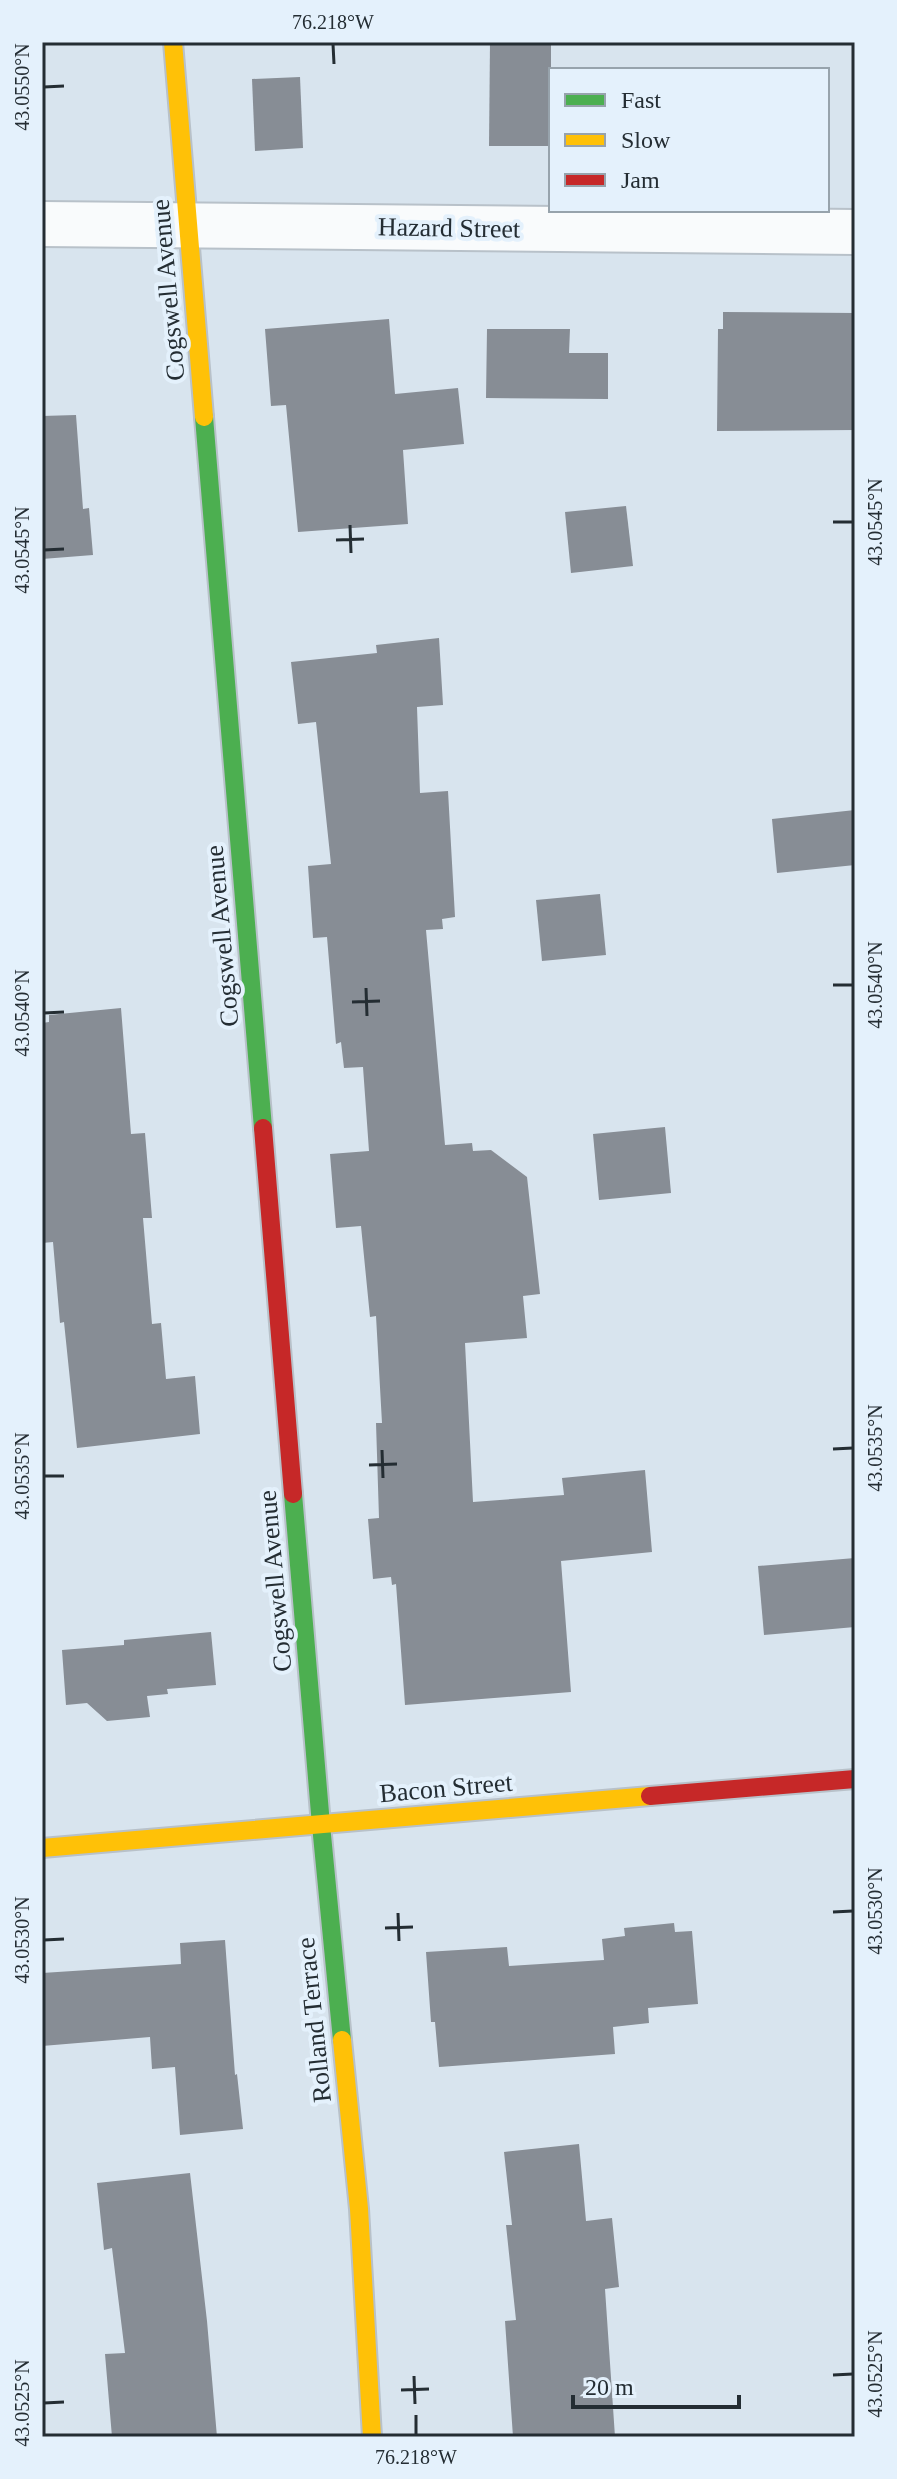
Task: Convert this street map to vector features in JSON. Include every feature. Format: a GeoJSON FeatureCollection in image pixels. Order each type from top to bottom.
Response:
{"type":"FeatureCollection","features":[{"type":"Feature","properties":{"kind":"street","name":"Cogswell Avenue"},"geometry":{"type":"LineString","coordinates":[[173,42],[321,1825]]}},
{"type":"Feature","properties":{"kind":"street","name":"Hazard Street"},"geometry":{"type":"LineString","coordinates":[[42,224],[855,232]]}},
{"type":"Feature","properties":{"kind":"street","name":"Bacon Street"},"geometry":{"type":"LineString","coordinates":[[42,1848],[855,1779]]}},
{"type":"Feature","properties":{"kind":"street","name":"Rolland Terrace"},"geometry":{"type":"LineString","coordinates":[[321,1825],[359,2209],[372,2437]]}},
{"type":"Feature","properties":{"kind":"building"},"geometry":{"type":"Polygon","coordinates":[[[490,42],[551,42],[549,146],[489,146],[490,42]]]}},
{"type":"Feature","properties":{"kind":"building"},"geometry":{"type":"Polygon","coordinates":[[[300,77],[303,148],[255,151],[252,79],[300,77]]]}},
{"type":"Feature","properties":{"kind":"building"},"geometry":{"type":"Polygon","coordinates":[[[723,312],[855,313],[855,430],[717,431],[718,329],[723,329],[723,312]]]}},
{"type":"Feature","properties":{"kind":"building"},"geometry":{"type":"Polygon","coordinates":[[[389,319],[395,394],[458,388],[464,444],[403,450],[408,524],[298,532],[286,405],[271,406],[265,329],[389,319]]]}},
{"type":"Feature","properties":{"kind":"building"},"geometry":{"type":"Polygon","coordinates":[[[487,329],[570,329],[569,353],[608,353],[608,399],[486,398],[487,329]]]}},
{"type":"Feature","properties":{"kind":"building"},"geometry":{"type":"Polygon","coordinates":[[[76,415],[83,509],[89,508],[93,555],[42,559],[42,416],[76,415]]]}},
{"type":"Feature","properties":{"kind":"building"},"geometry":{"type":"Polygon","coordinates":[[[626,506],[633,566],[571,573],[565,512],[626,506]]]}},
{"type":"Feature","properties":{"kind":"building"},"geometry":{"type":"Polygon","coordinates":[[[439,638],[443,705],[417,707],[420,793],[448,791],[455,917],[442,919],[443,929],[426,930],[445,1145],[472,1143],[473,1151],[491,1150],[527,1177],[540,1294],[523,1296],[527,1338],[465,1343],[473,1502],[564,1495],[562,1478],[645,1470],[652,1552],[561,1561],[571,1692],[405,1705],[396,1584],[392,1585],[391,1577],[373,1579],[368,1519],[379,1518],[376,1423],[382,1423],[376,1316],[370,1317],[361,1226],[336,1228],[330,1154],[369,1151],[363,1067],[344,1068],[341,1042],[336,1044],[327,937],[313,938],[308,866],[331,864],[316,722],[298,724],[291,662],[377,653],[376,645],[439,638]]]}},
{"type":"Feature","properties":{"kind":"building"},"geometry":{"type":"Polygon","coordinates":[[[855,810],[855,865],[777,873],[772,819],[855,810]]]}},
{"type":"Feature","properties":{"kind":"building"},"geometry":{"type":"Polygon","coordinates":[[[600,894],[606,955],[542,961],[536,900],[600,894]]]}},
{"type":"Feature","properties":{"kind":"building"},"geometry":{"type":"Polygon","coordinates":[[[121,1008],[131,1134],[145,1133],[152,1218],[143,1218],[152,1324],[161,1323],[166,1379],[195,1376],[200,1434],[77,1448],[64,1322],[60,1323],[53,1242],[42,1243],[42,1023],[49,1022],[49,1015],[121,1008]]]}},
{"type":"Feature","properties":{"kind":"building"},"geometry":{"type":"Polygon","coordinates":[[[665,1127],[671,1193],[599,1200],[593,1134],[665,1127]]]}},
{"type":"Feature","properties":{"kind":"building"},"geometry":{"type":"Polygon","coordinates":[[[855,1558],[855,1627],[764,1635],[758,1566],[855,1558]]]}},
{"type":"Feature","properties":{"kind":"building"},"geometry":{"type":"Polygon","coordinates":[[[211,1632],[216,1685],[167,1689],[168,1694],[147,1696],[150,1717],[107,1721],[87,1703],[66,1705],[62,1650],[124,1645],[124,1640],[211,1632]]]}},
{"type":"Feature","properties":{"kind":"building"},"geometry":{"type":"Polygon","coordinates":[[[674,1923],[675,1932],[692,1931],[698,2004],[648,2008],[649,2023],[613,2027],[615,2054],[439,2067],[435,2022],[431,2022],[426,1952],[507,1947],[509,1966],[604,1960],[602,1939],[625,1936],[624,1928],[674,1923]]]}},
{"type":"Feature","properties":{"kind":"building"},"geometry":{"type":"Polygon","coordinates":[[[225,1940],[235,2075],[243,2129],[180,2135],[175,2067],[152,2069],[150,2037],[42,2046],[42,1973],[181,1964],[180,1943],[225,1940]]]}},
{"type":"Feature","properties":{"kind":"building"},"geometry":{"type":"Polygon","coordinates":[[[579,2144],[586,2221],[612,2218],[619,2287],[605,2289],[615,2437],[513,2437],[505,2321],[516,2320],[506,2225],[512,2225],[504,2152],[579,2144]]]}},
{"type":"Feature","properties":{"kind":"building"},"geometry":{"type":"Polygon","coordinates":[[[190,2173],[217,2437],[112,2437],[105,2354],[125,2353],[112,2248],[104,2250],[97,2183],[190,2173]]]}},
{"type":"Feature","properties":{"kind":"traffic: fast"},"geometry":{"type":"LineString","coordinates":[[204,417],[263,1128]]}},
{"type":"Feature","properties":{"kind":"traffic: fast"},"geometry":{"type":"LineString","coordinates":[[293,1494],[342,2040]]}},
{"type":"Feature","properties":{"kind":"traffic: slow"},"geometry":{"type":"LineString","coordinates":[[173,42],[204,417]]}},
{"type":"Feature","properties":{"kind":"traffic: slow"},"geometry":{"type":"LineString","coordinates":[[42,1848],[650,1796]]}},
{"type":"Feature","properties":{"kind":"traffic: slow"},"geometry":{"type":"LineString","coordinates":[[342,2040],[359,2209],[372,2437]]}},
{"type":"Feature","properties":{"kind":"traffic: jam"},"geometry":{"type":"LineString","coordinates":[[263,1128],[293,1494]]}},
{"type":"Feature","properties":{"kind":"traffic: jam"},"geometry":{"type":"LineString","coordinates":[[650,1796],[855,1779]]}}]}
